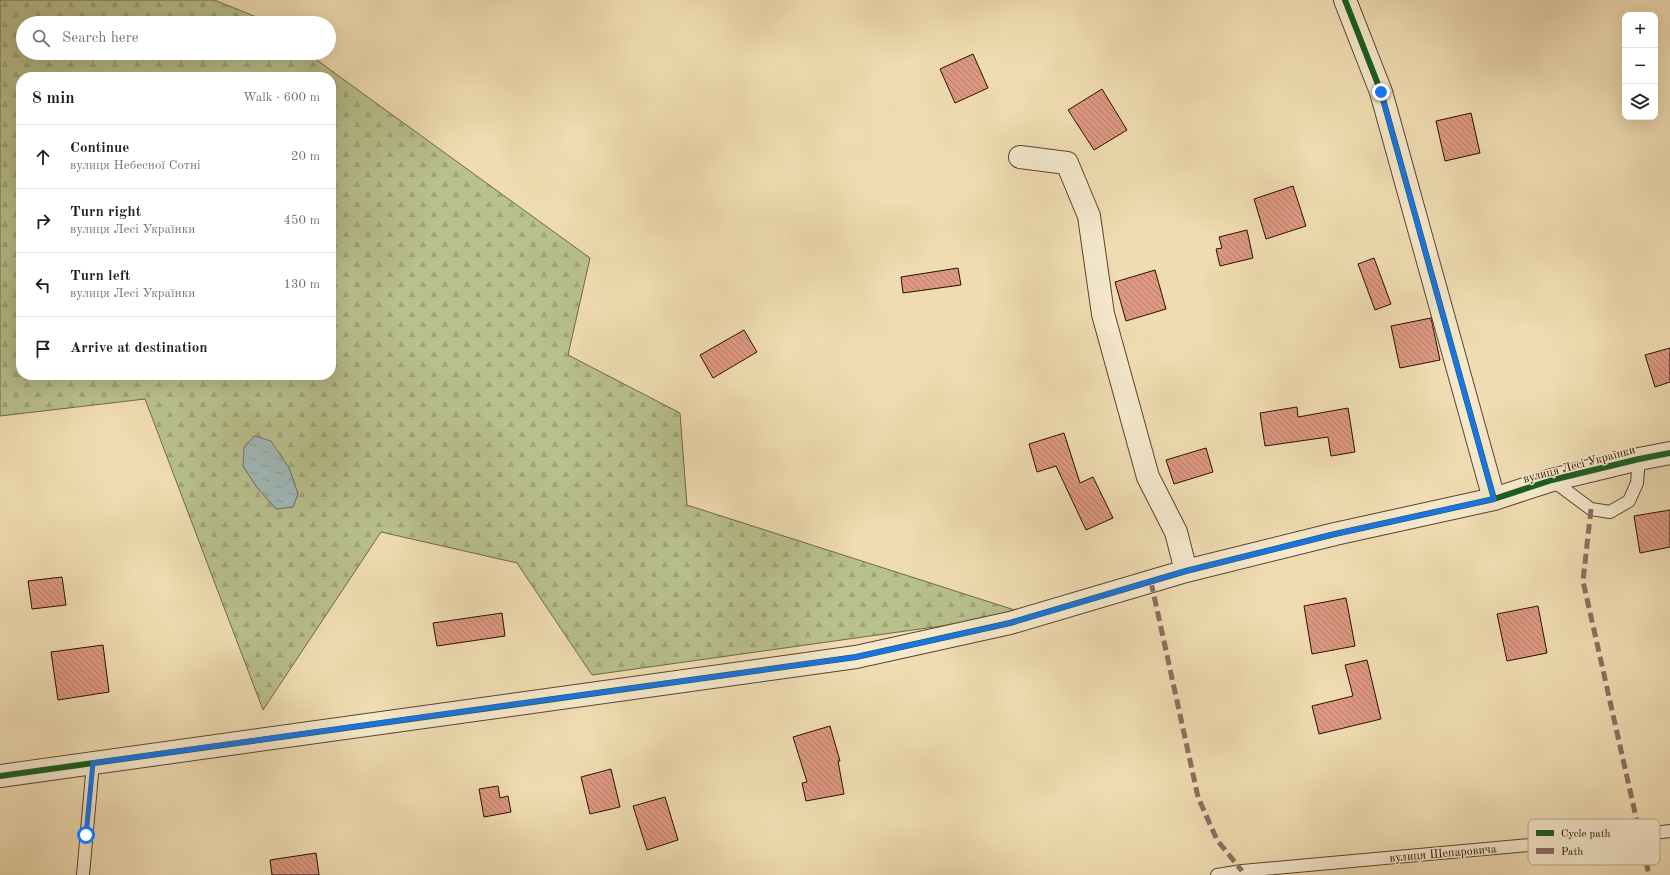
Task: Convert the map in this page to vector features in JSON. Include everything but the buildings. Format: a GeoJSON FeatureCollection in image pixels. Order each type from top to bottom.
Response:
{"type":"FeatureCollection","features":[{"type":"Feature","properties":{"kind":"street"},"geometry":{"type":"LineString","coordinates":[[1345,0],[1381,92],[1494,499]]}},
{"type":"Feature","properties":{"kind":"street"},"geometry":{"type":"LineString","coordinates":[[1020,157],[1067,163],[1089,216],[1103,314],[1148,477],[1176,532],[1186,571]]}},
{"type":"Feature","properties":{"kind":"street","name":"вулиця Лесі Українки"},"geometry":{"type":"LineString","coordinates":[[0,776],[856,657],[1010,623],[1186,571],[1335,534],[1494,499],[1552,480],[1670,453]]}},
{"type":"Feature","properties":{"kind":"lane"},"geometry":{"type":"LineString","coordinates":[[1552,480],[1591,509],[1610,512],[1629,501],[1637,483],[1639,459]]}},
{"type":"Feature","properties":{"kind":"lane"},"geometry":{"type":"LineString","coordinates":[[83,875],[93,763]]}},
{"type":"Feature","properties":{"kind":"lane","name":"вулиця Шепаровича"},"geometry":{"type":"LineString","coordinates":[[1660,832],[1670,831]]}},
{"type":"Feature","properties":{"kind":"lane","name":"вулиця Шепаровича"},"geometry":{"type":"LineString","coordinates":[[1217,875],[1250,870],[1528,845]]}},
{"type":"Feature","properties":{"kind":"green space"},"geometry":{"type":"Polygon","coordinates":[[[0,0],[214,0],[254,16],[16,16],[16,60],[317,60],[333,72],[16,72],[16,380],[336,380],[336,74],[590,258],[568,355],[680,413],[687,505],[1027,614],[592,675],[517,563],[381,532],[263,710],[145,399],[0,416],[0,0]],[[243,466],[256,486],[276,509],[293,507],[298,494],[289,468],[243,466]]]}},
{"type":"Feature","properties":{"kind":"water"},"geometry":{"type":"Polygon","coordinates":[[[254,436],[271,441],[289,468],[298,494],[293,507],[276,509],[256,486],[243,466],[244,448],[254,436]]]}},
{"type":"Feature","properties":{"kind":"marked path"},"geometry":{"type":"LineString","coordinates":[[1591,509],[1583,581],[1636,819]]}},
{"type":"Feature","properties":{"kind":"marked path"},"geometry":{"type":"LineString","coordinates":[[1151,582],[1198,797],[1217,840],[1242,871]]}},
{"type":"Feature","properties":{"kind":"marked path"},"geometry":{"type":"LineString","coordinates":[[1647,865],[1649,875]]}},
{"type":"Feature","properties":{"kind":"cycle path"},"geometry":{"type":"LineString","coordinates":[[1345,0],[1381,92],[1494,499]]}},
{"type":"Feature","properties":{"kind":"cycle path"},"geometry":{"type":"LineString","coordinates":[[0,776],[856,657],[1010,623],[1186,571],[1335,534],[1494,499],[1552,480],[1670,453]]}},
{"type":"Feature","properties":{"kind":"route"},"geometry":{"type":"LineString","coordinates":[[86,835],[93,763],[856,657],[1010,623],[1186,571],[1335,534],[1494,499],[1381,92]]}}]}
